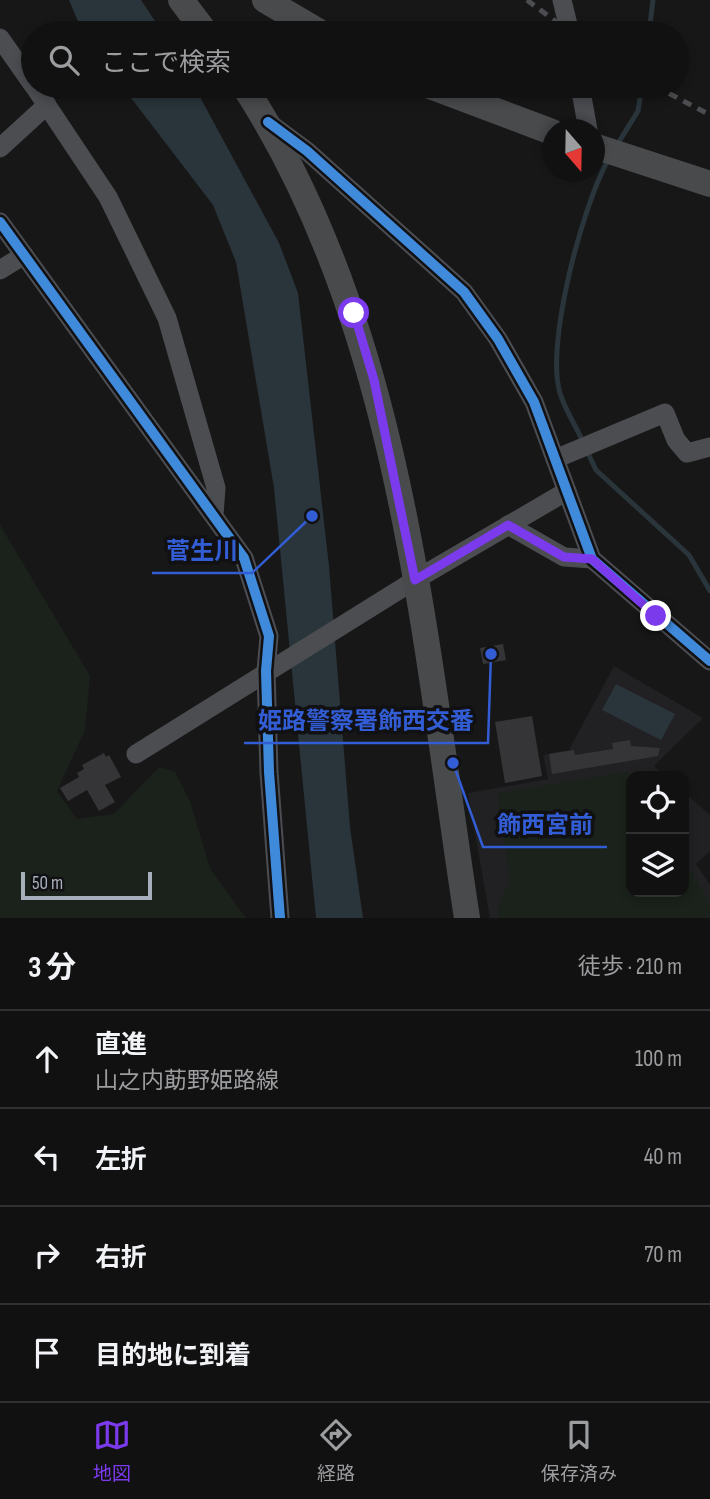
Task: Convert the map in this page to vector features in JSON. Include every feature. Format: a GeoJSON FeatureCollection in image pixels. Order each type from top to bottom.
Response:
{"type":"FeatureCollection","features":[{"type":"Feature","properties":{"kind":"main road"},"geometry":{"type":"LineString","coordinates":[[181,0],[197,21]]}},
{"type":"Feature","properties":{"kind":"main road"},"geometry":{"type":"LineString","coordinates":[[265,0],[301,21]]}},
{"type":"Feature","properties":{"kind":"main road"},"geometry":{"type":"LineString","coordinates":[[252,98],[268,122],[302,188],[354,313],[374,380],[467,918]]}},
{"type":"Feature","properties":{"kind":"main road"},"geometry":{"type":"LineString","coordinates":[[462,98],[542,128]]}},
{"type":"Feature","properties":{"kind":"main road"},"geometry":{"type":"LineString","coordinates":[[605,150],[710,184]]}},
{"type":"Feature","properties":{"kind":"street"},"geometry":{"type":"LineString","coordinates":[[562,0],[567,21]]}},
{"type":"Feature","properties":{"kind":"street"},"geometry":{"type":"LineString","coordinates":[[0,38],[21,67]]}},
{"type":"Feature","properties":{"kind":"street"},"geometry":{"type":"LineString","coordinates":[[42,98],[107,197],[167,318],[216,488],[214,515]]}},
{"type":"Feature","properties":{"kind":"street"},"geometry":{"type":"LineString","coordinates":[[582,98],[586,119]]}},
{"type":"Feature","properties":{"kind":"street"},"geometry":{"type":"LineString","coordinates":[[0,148],[47,105]]}},
{"type":"Feature","properties":{"kind":"street"},"geometry":{"type":"LineString","coordinates":[[268,122],[307,151],[464,292],[498,339],[534,402],[592,559],[710,661]]}},
{"type":"Feature","properties":{"kind":"street"},"geometry":{"type":"LineString","coordinates":[[0,222],[244,558],[270,636],[272,668],[269,785],[280,918]]}},
{"type":"Feature","properties":{"kind":"street"},"geometry":{"type":"LineString","coordinates":[[0,270],[24,256]]}},
{"type":"Feature","properties":{"kind":"street"},"geometry":{"type":"LineString","coordinates":[[555,459],[665,413],[676,440],[687,453],[710,447]]}},
{"type":"Feature","properties":{"kind":"street"},"geometry":{"type":"LineString","coordinates":[[135,754],[410,583],[567,491]]}},
{"type":"Feature","properties":{"kind":"street"},"geometry":{"type":"LineString","coordinates":[[508,525],[564,557],[592,559]]}},
{"type":"Feature","properties":{"kind":"shaded area"},"geometry":{"type":"Polygon","coordinates":[[[69,0],[141,0],[155,21],[78,21],[69,0]]]}},
{"type":"Feature","properties":{"kind":"shaded area"},"geometry":{"type":"Polygon","coordinates":[[[131,98],[200,98],[279,243],[298,293],[329,566],[350,827],[363,918],[316,918],[274,488],[236,262],[213,205],[131,98]]]}},
{"type":"Feature","properties":{"kind":"shaded area"},"geometry":{"type":"Polygon","coordinates":[[[0,525],[90,676],[85,730],[57,791],[77,819],[114,814],[159,767],[175,772],[190,801],[210,869],[246,918],[0,918],[0,525]]]}},
{"type":"Feature","properties":{"kind":"shaded area"},"geometry":{"type":"Polygon","coordinates":[[[614,666],[703,718],[654,766],[660,771],[626,771],[626,897],[689,897],[689,796],[710,815],[710,851],[696,864],[710,885],[710,918],[490,918],[468,793],[548,779],[543,755],[569,750],[614,666]]]}},
{"type":"Feature","properties":{"kind":"shaded area"},"geometry":{"type":"Polygon","coordinates":[[[616,684],[675,714],[661,740],[602,710],[616,684]]]}},
{"type":"Feature","properties":{"kind":"shaded area"},"geometry":{"type":"Polygon","coordinates":[[[626,772],[626,897],[689,897],[689,869],[710,903],[710,918],[499,918],[497,906],[510,881],[497,793],[626,772]]]}},
{"type":"Feature","properties":{"kind":"building"},"geometry":{"type":"Polygon","coordinates":[[[503,644],[506,660],[483,664],[480,648],[503,644]]]}},
{"type":"Feature","properties":{"kind":"building"},"geometry":{"type":"Polygon","coordinates":[[[532,716],[542,776],[505,783],[495,722],[532,716]]]}},
{"type":"Feature","properties":{"kind":"building"},"geometry":{"type":"Polygon","coordinates":[[[630,740],[631,746],[660,748],[658,756],[552,774],[549,754],[574,750],[575,755],[613,749],[612,743],[630,740]]]}},
{"type":"Feature","properties":{"kind":"building"},"geometry":{"type":"Polygon","coordinates":[[[104,753],[106,757],[109,755],[121,777],[105,785],[115,802],[99,811],[87,790],[68,801],[60,788],[79,777],[77,773],[84,769],[82,765],[104,753]]]}},
{"type":"Feature","properties":{"kind":"waterway"},"geometry":{"type":"LineString","coordinates":[[650,21],[653,0]]}},
{"type":"Feature","properties":{"kind":"waterway"},"geometry":{"type":"LineString","coordinates":[[617,145],[638,111],[640,98]]}},
{"type":"Feature","properties":{"kind":"waterway"},"geometry":{"type":"LineString","coordinates":[[583,442],[560,393],[557,371],[558,342],[562,310],[578,241],[608,160]]}},
{"type":"Feature","properties":{"kind":"waterway"},"geometry":{"type":"LineString","coordinates":[[587,451],[596,470],[689,555],[710,591]]}},
{"type":"Feature","properties":{"kind":"railway"},"geometry":{"type":"LineString","coordinates":[[527,0],[555,21]]}},
{"type":"Feature","properties":{"kind":"railway"},"geometry":{"type":"LineString","coordinates":[[678,98],[710,115]]}},
{"type":"Feature","properties":{"kind":"cycle path"},"geometry":{"type":"LineString","coordinates":[[268,122],[307,151],[464,292],[498,339],[534,402],[592,559],[710,661]]}},
{"type":"Feature","properties":{"kind":"cycle path"},"geometry":{"type":"LineString","coordinates":[[0,222],[244,558],[269,636],[266,671],[269,772],[280,918]]}},
{"type":"Feature","properties":{"kind":"place","name":"菅生川"},"geometry":{"type":"Point","coordinates":[312,516]}},
{"type":"Feature","properties":{"kind":"place","name":"姫路警察署飾西交番"},"geometry":{"type":"Point","coordinates":[491,654]}},
{"type":"Feature","properties":{"kind":"place","name":"飾西宮前"},"geometry":{"type":"Point","coordinates":[453,763]}},
{"type":"Feature","properties":{"kind":"route"},"geometry":{"type":"LineString","coordinates":[[354,313],[374,380],[415,580],[508,525],[564,557],[592,559],[656,616]]}}]}
